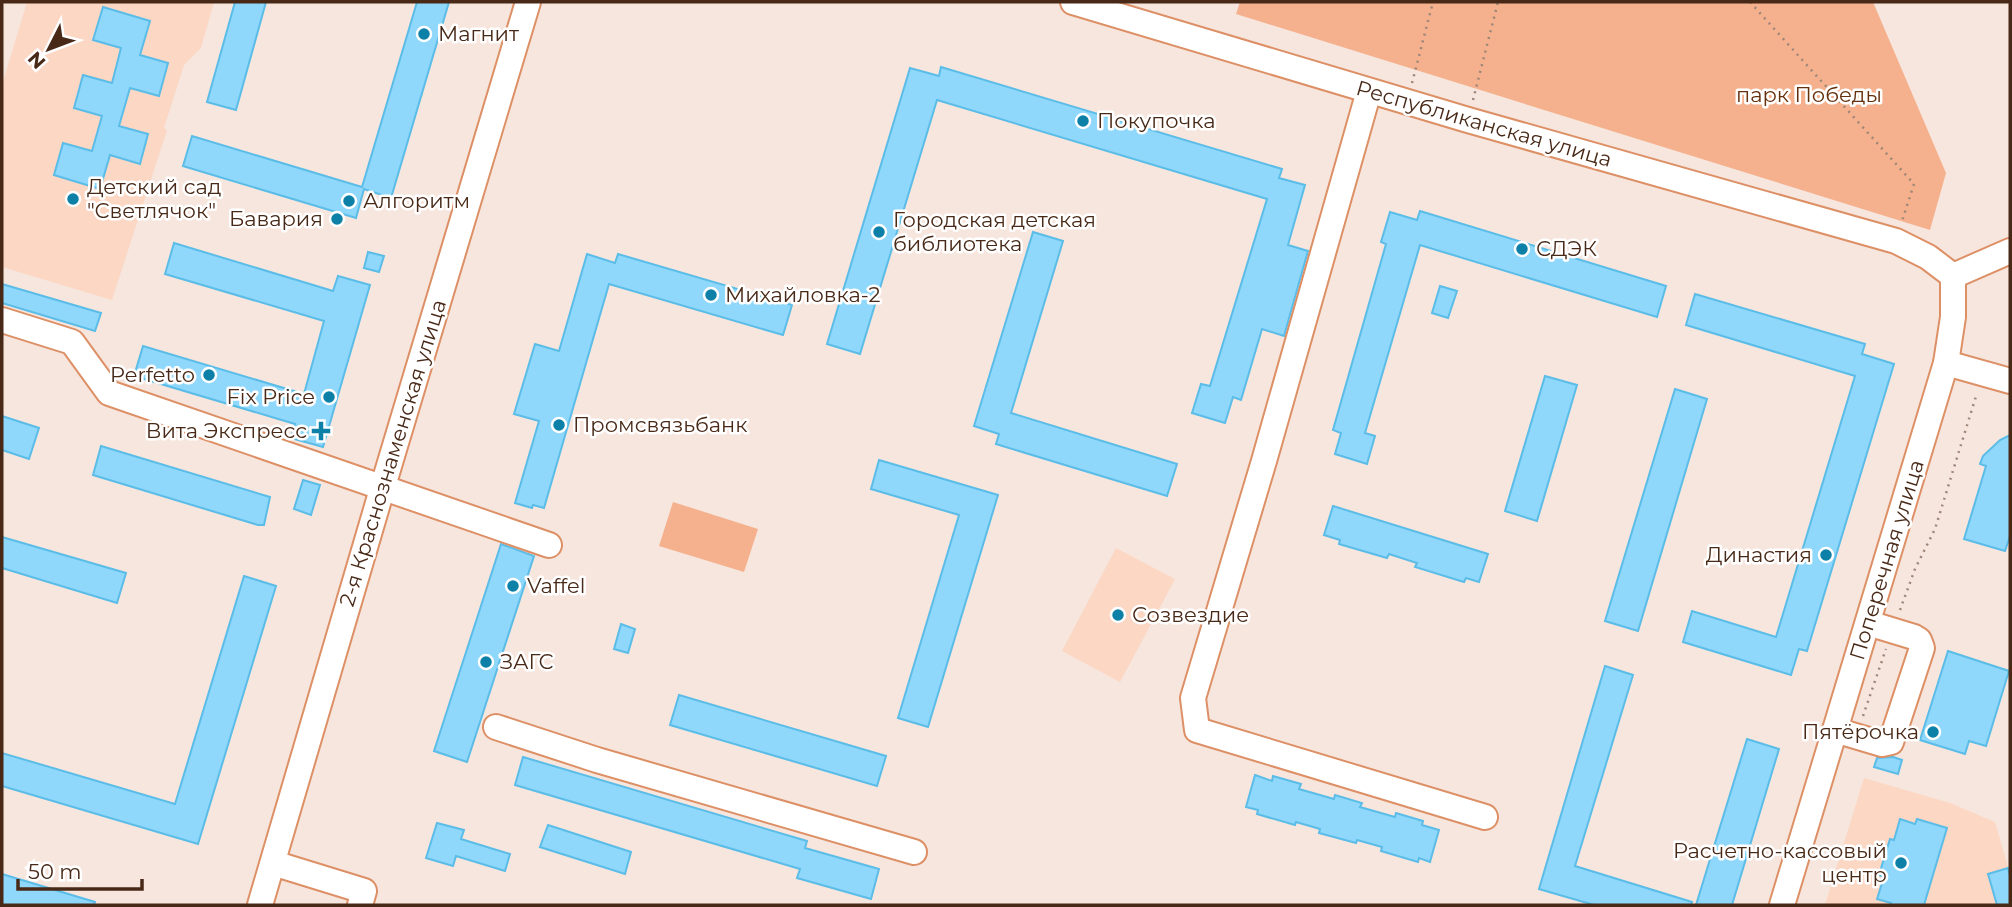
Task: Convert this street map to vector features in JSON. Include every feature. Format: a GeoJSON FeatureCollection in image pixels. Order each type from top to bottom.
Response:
{"type":"FeatureCollection","features":[{"type":"Feature","properties":{"kind":"street","name":"2-я Краснознаменская улица"},"geometry":{"type":"LineString","coordinates":[[260,905],[528,2]]}},
{"type":"Feature","properties":{"kind":"street","name":"Республиканская улица"},"geometry":{"type":"LineString","coordinates":[[1073,2],[1468,120],[1896,241]]}},
{"type":"Feature","properties":{"kind":"street"},"geometry":{"type":"LineString","coordinates":[[1369,91],[1264,461],[1193,698],[1197,730],[1485,817]]}},
{"type":"Feature","properties":{"kind":"street"},"geometry":{"type":"LineString","coordinates":[[1896,241],[1928,257],[1953,276],[2010,251]]}},
{"type":"Feature","properties":{"kind":"street","name":"Поперечная улица"},"geometry":{"type":"LineString","coordinates":[[1782,905],[1947,363],[1953,317],[1953,276]]}},
{"type":"Feature","properties":{"kind":"street"},"geometry":{"type":"LineString","coordinates":[[2,320],[72,342],[109,393],[549,545]]}},
{"type":"Feature","properties":{"kind":"street"},"geometry":{"type":"LineString","coordinates":[[1947,363],[2010,381]]}},
{"type":"Feature","properties":{"kind":"street"},"geometry":{"type":"LineString","coordinates":[[1835,730],[1882,744],[1891,742],[1922,648],[1919,640],[1914,637],[1868,623]]}},
{"type":"Feature","properties":{"kind":"street"},"geometry":{"type":"LineString","coordinates":[[496,727],[597,760],[914,852]]}},
{"type":"Feature","properties":{"kind":"street"},"geometry":{"type":"LineString","coordinates":[[273,863],[364,891],[360,905]]}},
{"type":"Feature","properties":{"kind":"path"},"geometry":{"type":"LineString","coordinates":[[1408,102],[1433,2]]}},
{"type":"Feature","properties":{"kind":"path"},"geometry":{"type":"LineString","coordinates":[[1468,120],[1498,2]]}},
{"type":"Feature","properties":{"kind":"path"},"geometry":{"type":"LineString","coordinates":[[1749,2],[1914,184],[1896,241]]}},
{"type":"Feature","properties":{"kind":"shaded area","name":"Детский сад \"Светлячок\""},"geometry":{"type":"Polygon","coordinates":[[[27,2],[214,2],[201,48],[184,65],[164,128],[167,130],[112,300],[2,267],[2,85],[27,2]]]}},
{"type":"Feature","properties":{"kind":"shaded area","name":"Созвездие"},"geometry":{"type":"Polygon","coordinates":[[[1116,548],[1175,579],[1120,682],[1062,651],[1116,548]]]}},
{"type":"Feature","properties":{"kind":"shaded area","name":"Расчетно-кассовый центр"},"geometry":{"type":"Polygon","coordinates":[[[1864,778],[1950,803],[1995,822],[2010,874],[2010,905],[1825,905],[1864,778]]]}},
{"type":"Feature","properties":{"kind":"green space","name":"парк Победы"},"geometry":{"type":"Polygon","coordinates":[[[1240,2],[1873,2],[1946,173],[1930,230],[1236,14],[1240,2]]]}},
{"type":"Feature","properties":{"kind":"green space"},"geometry":{"type":"Polygon","coordinates":[[[673,502],[758,529],[744,572],[659,546],[673,502]]]}},
{"type":"Feature","properties":{"kind":"building"},"geometry":{"type":"Polygon","coordinates":[[[235,2],[266,2],[236,110],[207,102],[235,2]]]}},
{"type":"Feature","properties":{"kind":"building"},"geometry":{"type":"Polygon","coordinates":[[[417,2],[449,2],[391,198],[364,189],[356,218],[183,166],[192,136],[362,187],[417,2]]]}},
{"type":"Feature","properties":{"kind":"building"},"geometry":{"type":"Polygon","coordinates":[[[103,7],[150,21],[140,55],[168,63],[159,96],[130,88],[119,126],[148,134],[140,164],[110,155],[100,189],[54,175],[63,143],[92,151],[102,116],[74,108],[83,75],[112,83],[121,48],[93,40],[103,7]]]}},
{"type":"Feature","properties":{"kind":"building"},"geometry":{"type":"Polygon","coordinates":[[[941,67],[1282,169],[1279,178],[1305,185],[1288,245],[1308,251],[1284,336],[1262,329],[1241,400],[1233,397],[1225,423],[1192,413],[1201,384],[1210,386],[1267,199],[937,100],[860,354],[827,344],[910,68],[939,76],[941,67]]]}},
{"type":"Feature","properties":{"kind":"building"},"geometry":{"type":"Polygon","coordinates":[[[1420,211],[1666,286],[1657,317],[1420,245],[1365,433],[1375,436],[1367,464],[1335,454],[1341,433],[1333,430],[1386,244],[1381,242],[1390,212],[1417,220],[1420,211]]]}},
{"type":"Feature","properties":{"kind":"building"},"geometry":{"type":"Polygon","coordinates":[[[1033,232],[1063,241],[1011,413],[1177,464],[1167,496],[996,444],[999,434],[974,426],[1033,232]]]}},
{"type":"Feature","properties":{"kind":"building"},"geometry":{"type":"Polygon","coordinates":[[[174,243],[333,291],[338,276],[370,285],[323,447],[291,438],[295,424],[134,376],[143,346],[304,394],[324,321],[165,274],[174,243]]]}},
{"type":"Feature","properties":{"kind":"building"},"geometry":{"type":"Polygon","coordinates":[[[368,252],[384,256],[379,272],[364,268],[368,252]]]}},
{"type":"Feature","properties":{"kind":"building"},"geometry":{"type":"Polygon","coordinates":[[[587,254],[615,263],[618,254],[792,305],[783,335],[609,284],[544,508],[533,505],[532,508],[515,503],[539,421],[514,414],[535,344],[559,351],[587,254]]]}},
{"type":"Feature","properties":{"kind":"building"},"geometry":{"type":"Polygon","coordinates":[[[2,284],[101,313],[95,331],[2,303],[2,284]]]}},
{"type":"Feature","properties":{"kind":"building"},"geometry":{"type":"Polygon","coordinates":[[[1440,286],[1457,291],[1448,318],[1432,313],[1440,286]]]}},
{"type":"Feature","properties":{"kind":"building"},"geometry":{"type":"Polygon","coordinates":[[[1695,294],[1865,344],[1862,354],[1894,364],[1807,651],[1799,649],[1791,675],[1683,642],[1692,611],[1776,637],[1855,376],[1686,325],[1695,294]]]}},
{"type":"Feature","properties":{"kind":"building"},"geometry":{"type":"Polygon","coordinates":[[[1545,376],[1577,385],[1537,521],[1505,511],[1545,376]]]}},
{"type":"Feature","properties":{"kind":"building"},"geometry":{"type":"Polygon","coordinates":[[[1675,389],[1707,399],[1638,631],[1605,621],[1675,389]]]}},
{"type":"Feature","properties":{"kind":"building"},"geometry":{"type":"Polygon","coordinates":[[[2,416],[39,428],[29,459],[2,450],[2,416]]]}},
{"type":"Feature","properties":{"kind":"building"},"geometry":{"type":"Polygon","coordinates":[[[2010,435],[2010,536],[2005,551],[1964,539],[1986,466],[1980,464],[1983,456],[2000,440],[2010,435]]]}},
{"type":"Feature","properties":{"kind":"building"},"geometry":{"type":"Polygon","coordinates":[[[101,446],[270,497],[264,525],[93,475],[101,446]]]}},
{"type":"Feature","properties":{"kind":"building"},"geometry":{"type":"Polygon","coordinates":[[[879,460],[998,495],[928,727],[898,718],[959,515],[871,489],[879,460]]]}},
{"type":"Feature","properties":{"kind":"building"},"geometry":{"type":"Polygon","coordinates":[[[303,480],[320,485],[311,515],[294,509],[303,480]]]}},
{"type":"Feature","properties":{"kind":"building"},"geometry":{"type":"Polygon","coordinates":[[[1333,506],[1488,554],[1479,582],[1466,578],[1464,582],[1415,567],[1417,563],[1389,554],[1387,558],[1339,544],[1340,540],[1324,535],[1333,506]]]}},
{"type":"Feature","properties":{"kind":"building"},"geometry":{"type":"Polygon","coordinates":[[[2,537],[126,573],[117,603],[2,568],[2,537]]]}},
{"type":"Feature","properties":{"kind":"building"},"geometry":{"type":"Polygon","coordinates":[[[501,544],[534,556],[467,762],[434,751],[501,544]]]}},
{"type":"Feature","properties":{"kind":"building"},"geometry":{"type":"Polygon","coordinates":[[[244,576],[276,586],[198,844],[2,786],[2,753],[175,804],[244,576]]]}},
{"type":"Feature","properties":{"kind":"building"},"geometry":{"type":"Polygon","coordinates":[[[621,624],[635,629],[628,653],[614,649],[621,624]]]}},
{"type":"Feature","properties":{"kind":"building"},"geometry":{"type":"Polygon","coordinates":[[[1948,651],[2009,671],[1986,746],[1969,741],[1965,754],[1920,740],[1948,651]]]}},
{"type":"Feature","properties":{"kind":"building"},"geometry":{"type":"Polygon","coordinates":[[[1605,666],[1633,675],[1575,866],[1692,902],[1691,905],[1594,905],[1539,889],[1605,666]]]}},
{"type":"Feature","properties":{"kind":"building"},"geometry":{"type":"Polygon","coordinates":[[[679,695],[886,756],[877,786],[670,725],[679,695]]]}},
{"type":"Feature","properties":{"kind":"building"},"geometry":{"type":"Polygon","coordinates":[[[1747,739],[1779,749],[1732,905],[1696,905],[1747,739]]]}},
{"type":"Feature","properties":{"kind":"building"},"geometry":{"type":"Polygon","coordinates":[[[523,757],[807,841],[805,848],[879,869],[871,899],[797,878],[800,869],[515,785],[523,757]]]}},
{"type":"Feature","properties":{"kind":"building"},"geometry":{"type":"Polygon","coordinates":[[[1893,757],[1902,760],[1898,774],[1874,767],[1877,758],[1893,757]]]}},
{"type":"Feature","properties":{"kind":"building"},"geometry":{"type":"Polygon","coordinates":[[[1255,775],[1272,781],[1273,776],[1301,784],[1299,789],[1334,799],[1335,795],[1362,803],[1360,807],[1395,817],[1396,813],[1423,821],[1422,825],[1439,830],[1430,862],[1419,858],[1418,862],[1381,851],[1382,847],[1357,840],[1356,843],[1319,833],[1320,829],[1257,814],[1258,810],[1246,807],[1255,775]]]}},
{"type":"Feature","properties":{"kind":"building"},"geometry":{"type":"Polygon","coordinates":[[[1900,819],[1915,824],[1917,819],[1947,828],[1924,905],[1890,905],[1891,903],[1877,899],[1884,877],[1879,875],[1890,839],[1894,840],[1900,819]]]}},
{"type":"Feature","properties":{"kind":"building"},"geometry":{"type":"Polygon","coordinates":[[[437,823],[464,830],[461,839],[510,854],[505,871],[456,856],[453,866],[426,858],[437,823]]]}},
{"type":"Feature","properties":{"kind":"building"},"geometry":{"type":"Polygon","coordinates":[[[548,825],[631,852],[625,874],[540,847],[548,825]]]}},
{"type":"Feature","properties":{"kind":"building"},"geometry":{"type":"Polygon","coordinates":[[[2008,868],[2010,905],[1997,905],[1988,874],[2008,868]]]}},
{"type":"Feature","properties":{"kind":"building"},"geometry":{"type":"Polygon","coordinates":[[[2,874],[95,902],[94,905],[2,905],[2,874]]]}},
{"type":"Feature","properties":{"kind":"place","name":"Магнит"},"geometry":{"type":"Point","coordinates":[424,34]}},
{"type":"Feature","properties":{"kind":"place","name":"Покупочка"},"geometry":{"type":"Point","coordinates":[1083,121]}},
{"type":"Feature","properties":{"kind":"place","name":"Детский сад \"Светлячок\""},"geometry":{"type":"Point","coordinates":[73,199]}},
{"type":"Feature","properties":{"kind":"place","name":"Алгоритм"},"geometry":{"type":"Point","coordinates":[349,201]}},
{"type":"Feature","properties":{"kind":"place","name":"Бавария"},"geometry":{"type":"Point","coordinates":[337,219]}},
{"type":"Feature","properties":{"kind":"place","name":"Городская детская библиотека"},"geometry":{"type":"Point","coordinates":[879,232]}},
{"type":"Feature","properties":{"kind":"place","name":"СДЭК"},"geometry":{"type":"Point","coordinates":[1522,249]}},
{"type":"Feature","properties":{"kind":"place","name":"Михайловка-2"},"geometry":{"type":"Point","coordinates":[711,295]}},
{"type":"Feature","properties":{"kind":"place","name":"Perfetto"},"geometry":{"type":"Point","coordinates":[209,375]}},
{"type":"Feature","properties":{"kind":"place","name":"Fix Price"},"geometry":{"type":"Point","coordinates":[329,397]}},
{"type":"Feature","properties":{"kind":"place","name":"Промсвязьбанк"},"geometry":{"type":"Point","coordinates":[559,425]}},
{"type":"Feature","properties":{"kind":"place","name":"Вита Экспресс"},"geometry":{"type":"Point","coordinates":[321,431]}},
{"type":"Feature","properties":{"kind":"place","name":"Династия"},"geometry":{"type":"Point","coordinates":[1826,555]}},
{"type":"Feature","properties":{"kind":"place","name":"Vaffel"},"geometry":{"type":"Point","coordinates":[513,586]}},
{"type":"Feature","properties":{"kind":"place","name":"Созвездие"},"geometry":{"type":"Point","coordinates":[1118,615]}},
{"type":"Feature","properties":{"kind":"place","name":"ЗАГС"},"geometry":{"type":"Point","coordinates":[486,662]}},
{"type":"Feature","properties":{"kind":"place","name":"Пятёрочка"},"geometry":{"type":"Point","coordinates":[1933,732]}},
{"type":"Feature","properties":{"kind":"place","name":"Расчетно-кассовый центр"},"geometry":{"type":"Point","coordinates":[1901,863]}}]}
